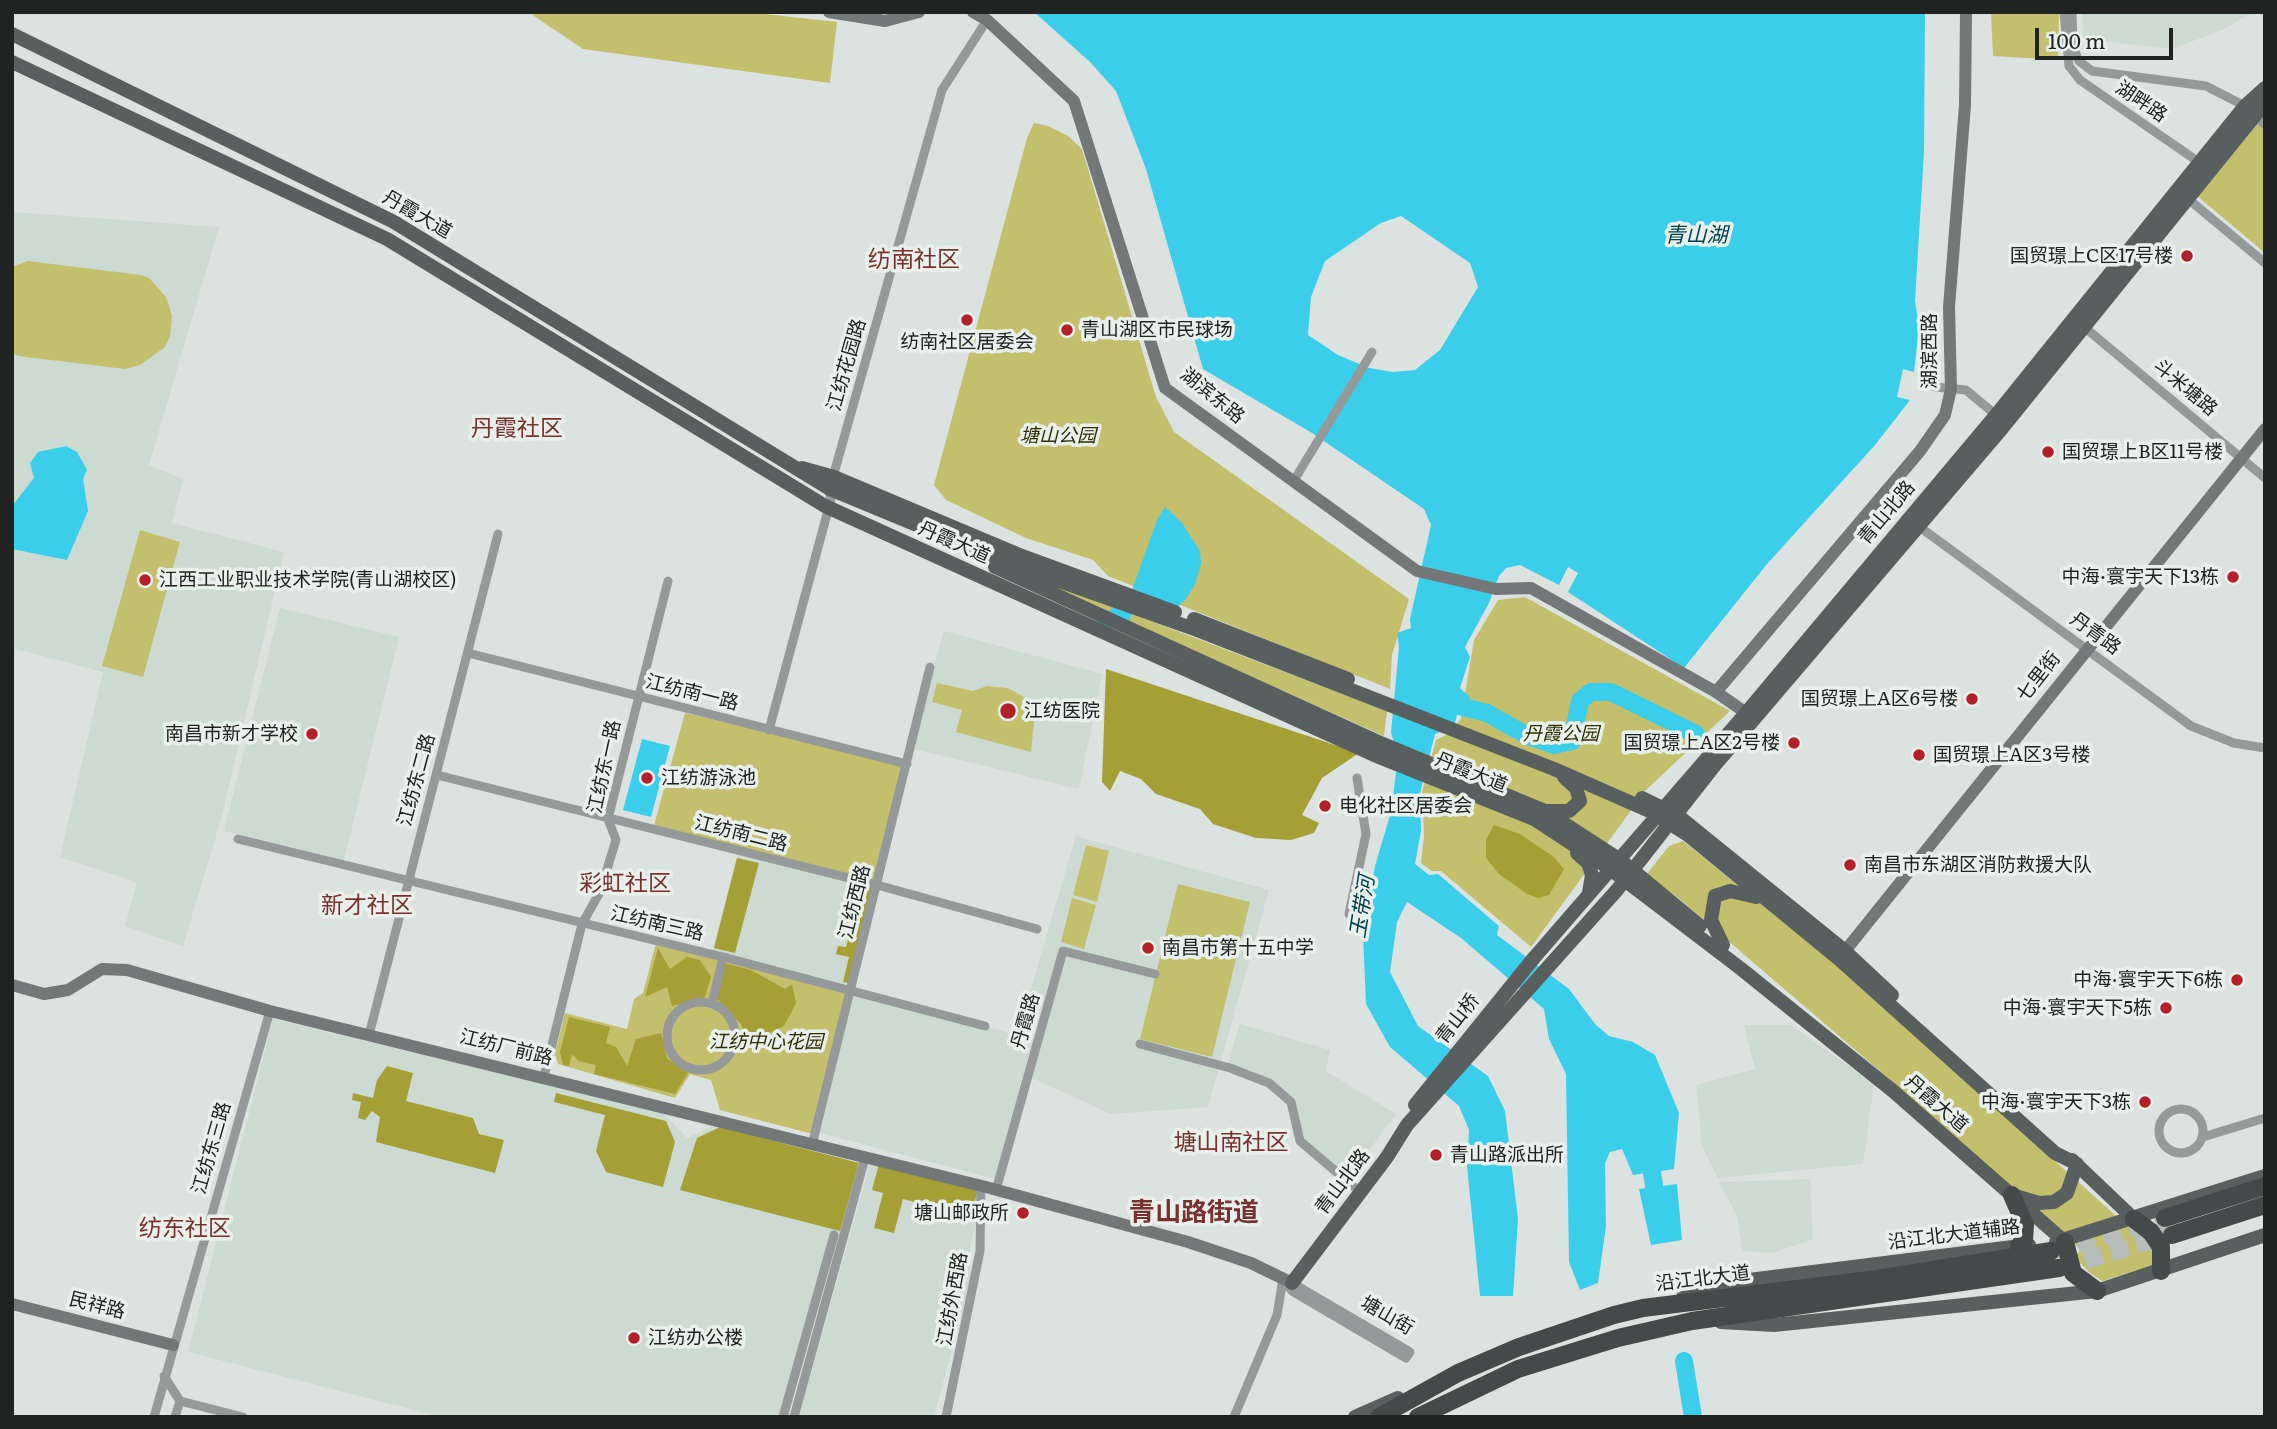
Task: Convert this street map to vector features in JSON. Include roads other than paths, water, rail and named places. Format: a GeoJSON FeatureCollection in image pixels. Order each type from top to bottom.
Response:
{"type":"FeatureCollection","features":[{"type":"Feature","properties":{"kind":"highway"},"geometry":{"type":"LineString","coordinates":[[2265,1186],[2169,1227],[2265,1205]]}},
{"type":"Feature","properties":{"kind":"highway"},"geometry":{"type":"LineString","coordinates":[[2015,1196],[2025,1225],[2024,1240],[2020,1247]]}},
{"type":"Feature","properties":{"kind":"highway"},"geometry":{"type":"LineString","coordinates":[[2134,1219],[2151,1232],[2161,1247],[2161,1271]]}},
{"type":"Feature","properties":{"kind":"highway"},"geometry":{"type":"LineString","coordinates":[[2058,1246],[2073,1273],[2097,1291]]}},
{"type":"Feature","properties":{"kind":"highway","name":"沿江北大道"},"geometry":{"type":"LineString","coordinates":[[1379,1417],[1458,1373],[1519,1347],[1643,1308],[1877,1279],[2058,1246]]}},
{"type":"Feature","properties":{"kind":"highway","name":"沿江北大道"},"geometry":{"type":"LineString","coordinates":[[1418,1417],[1518,1369],[1618,1338],[1692,1321],[2059,1268]]}},
{"type":"Feature","properties":{"kind":"main road","name":"丹霞大道"},"geometry":{"type":"LineString","coordinates":[[12,34],[394,222],[831,493],[1381,750],[1545,811],[1723,945],[1894,1086],[2015,1196],[2058,1246]]}},
{"type":"Feature","properties":{"kind":"main road","name":"丹霞大道"},"geometry":{"type":"LineString","coordinates":[[12,62],[387,239],[778,477],[1017,554],[1258,642],[1389,701],[1660,811]]}},
{"type":"Feature","properties":{"kind":"main road","name":"青山北路"},"geometry":{"type":"LineString","coordinates":[[1750,716],[2204,166],[2265,88]]}},
{"type":"Feature","properties":{"kind":"main road","name":"青山北路"},"geometry":{"type":"LineString","coordinates":[[1533,959],[1660,811],[1694,782],[1999,432],[2187,198],[2204,166]]}},
{"type":"Feature","properties":{"kind":"main road","name":"丹霞大道"},"geometry":{"type":"LineString","coordinates":[[1454,728],[1557,761],[1636,795],[1704,836],[1845,951],[2134,1219]]}},
{"type":"Feature","properties":{"kind":"main road"},"geometry":{"type":"LineString","coordinates":[[1545,811],[1569,811],[1580,801],[1576,788],[1554,769]]}},
{"type":"Feature","properties":{"kind":"main road","name":"丹霞大道"},"geometry":{"type":"LineString","coordinates":[[1445,776],[1534,819],[1562,837],[1615,864]]}},
{"type":"Feature","properties":{"kind":"main road","name":"青山北路"},"geometry":{"type":"LineString","coordinates":[[1547,969],[1602,908],[1674,819],[1694,782]]}},
{"type":"Feature","properties":{"kind":"main road"},"geometry":{"type":"LineString","coordinates":[[1636,795],[1663,796],[1694,782]]}},
{"type":"Feature","properties":{"kind":"main road"},"geometry":{"type":"LineString","coordinates":[[1694,782],[1688,817],[1704,836]]}},
{"type":"Feature","properties":{"kind":"main road","name":"丹霞大道"},"geometry":{"type":"LineString","coordinates":[[1674,819],[1688,835],[1761,898],[1839,959],[2055,1153],[2077,1164]]}},
{"type":"Feature","properties":{"kind":"main road"},"geometry":{"type":"LineString","coordinates":[[1562,837],[1588,863],[1593,883],[1588,897]]}},
{"type":"Feature","properties":{"kind":"main road","name":"丹霞大道"},"geometry":{"type":"LineString","coordinates":[[1629,875],[1672,916],[1893,1091],[2015,1196]]}},
{"type":"Feature","properties":{"kind":"main road"},"geometry":{"type":"LineString","coordinates":[[1723,945],[1711,920],[1715,896],[1730,891],[1761,898]]}},
{"type":"Feature","properties":{"kind":"main road"},"geometry":{"type":"LineString","coordinates":[[1602,908],[1617,898],[1632,896],[1672,916]]}},
{"type":"Feature","properties":{"kind":"main road","name":"青山桥"},"geometry":{"type":"LineString","coordinates":[[1420,1105],[1533,959]]}},
{"type":"Feature","properties":{"kind":"main road","name":"青山桥"},"geometry":{"type":"LineString","coordinates":[[1420,1105],[1547,969]]}},
{"type":"Feature","properties":{"kind":"main road","name":"青山北路"},"geometry":{"type":"LineString","coordinates":[[1287,1281],[1353,1186],[1420,1105]]}},
{"type":"Feature","properties":{"kind":"main road","name":"青山北路"},"geometry":{"type":"LineString","coordinates":[[1287,1281],[1420,1105]]}},
{"type":"Feature","properties":{"kind":"main road"},"geometry":{"type":"LineString","coordinates":[[2015,1196],[2039,1203],[2054,1202],[2067,1194],[2077,1164]]}},
{"type":"Feature","properties":{"kind":"main road","name":"沿江北大道辅路"},"geometry":{"type":"LineString","coordinates":[[1643,1308],[1741,1281],[2020,1247],[2058,1246],[2265,1176]]}},
{"type":"Feature","properties":{"kind":"main road"},"geometry":{"type":"LineString","coordinates":[[1692,1321],[1774,1325],[2097,1291],[2265,1235]]}},
{"type":"Feature","properties":{"kind":"main road"},"geometry":{"type":"LineString","coordinates":[[1355,1417],[1458,1373]]}},
{"type":"Feature","properties":{"kind":"street"},"geometry":{"type":"LineString","coordinates":[[829,12],[885,20],[919,12]]}},
{"type":"Feature","properties":{"kind":"street","name":"湖滨东路"},"geometry":{"type":"LineString","coordinates":[[973,12],[986,20],[1074,101],[1165,388],[1417,571],[1496,589],[1531,588],[1716,692]]}},
{"type":"Feature","properties":{"kind":"street","name":"湖滨西路"},"geometry":{"type":"LineString","coordinates":[[1716,692],[1920,452],[1945,415],[1951,388],[1949,307],[1965,105],[1966,12]]}},
{"type":"Feature","properties":{"kind":"street","name":"湖畔路"},"geometry":{"type":"LineString","coordinates":[[2064,12],[2069,66],[2080,80],[2204,166]]}},
{"type":"Feature","properties":{"kind":"street","name":"湖畔路"},"geometry":{"type":"LineString","coordinates":[[2072,12],[2073,47],[2079,61],[2092,71],[2193,83],[2251,106]]}},
{"type":"Feature","properties":{"kind":"street","name":"江纺花园路"},"geometry":{"type":"LineString","coordinates":[[769,730],[942,90],[986,20]]}},
{"type":"Feature","properties":{"kind":"street"},"geometry":{"type":"LineString","coordinates":[[2251,106],[2265,125]]}},
{"type":"Feature","properties":{"kind":"street"},"geometry":{"type":"LineString","coordinates":[[2187,198],[2265,263]]}},
{"type":"Feature","properties":{"kind":"street","name":"斗米塘路"},"geometry":{"type":"LineString","coordinates":[[2083,326],[2265,478]]}},
{"type":"Feature","properties":{"kind":"street"},"geometry":{"type":"LineString","coordinates":[[1293,482],[1372,352]]}},
{"type":"Feature","properties":{"kind":"street"},"geometry":{"type":"LineString","coordinates":[[1935,387],[1966,390],[1996,415]]}},
{"type":"Feature","properties":{"kind":"street","name":"七里街"},"geometry":{"type":"LineString","coordinates":[[1845,951],[2085,649],[2265,429]]}},
{"type":"Feature","properties":{"kind":"street","name":"丹青路"},"geometry":{"type":"LineString","coordinates":[[1917,526],[2191,726],[2234,743],[2265,748]]}},
{"type":"Feature","properties":{"kind":"street","name":"江纺东二路"},"geometry":{"type":"LineString","coordinates":[[369,1035],[498,534]]}},
{"type":"Feature","properties":{"kind":"street","name":"江纺东一路"},"geometry":{"type":"LineString","coordinates":[[544,1077],[582,924],[600,892],[616,840],[608,819],[668,581]]}},
{"type":"Feature","properties":{"kind":"street","name":"江纺南一路"},"geometry":{"type":"LineString","coordinates":[[468,653],[907,764]]}},
{"type":"Feature","properties":{"kind":"street","name":"江纺西路"},"geometry":{"type":"LineString","coordinates":[[812,1144],[930,667]]}},
{"type":"Feature","properties":{"kind":"street"},"geometry":{"type":"LineString","coordinates":[[1716,692],[1750,716]]}},
{"type":"Feature","properties":{"kind":"street","name":"江纺南二路"},"geometry":{"type":"LineString","coordinates":[[437,775],[877,885],[1037,929]]}},
{"type":"Feature","properties":{"kind":"street"},"geometry":{"type":"LineString","coordinates":[[1349,914],[1366,834],[1357,778]]}},
{"type":"Feature","properties":{"kind":"street","name":"江纺南三路"},"geometry":{"type":"LineString","coordinates":[[239,839],[723,957],[985,1026]]}},
{"type":"Feature","properties":{"kind":"street","name":"丹霞路"},"geometry":{"type":"LineString","coordinates":[[988,1188],[1063,951],[1155,974]]}},
{"type":"Feature","properties":{"kind":"street"},"geometry":{"type":"LineString","coordinates":[[712,1004],[723,957]]}},
{"type":"Feature","properties":{"kind":"street","name":"江纺厂前路"},"geometry":{"type":"LineString","coordinates":[[12,985],[44,994],[68,990],[102,969],[127,970],[270,1011],[988,1188]]}},
{"type":"Feature","properties":{"kind":"street"},"geometry":{"type":"LineString","coordinates":[[701,1002],[712,1004],[722,1009],[734,1027],[733,1049],[718,1066],[696,1071],[685,1067],[670,1051],[667,1029],[679,1009],[701,1002]]}},
{"type":"Feature","properties":{"kind":"street","name":"江纺东三路"},"geometry":{"type":"LineString","coordinates":[[154,1417],[270,1011]]}},
{"type":"Feature","properties":{"kind":"street"},"geometry":{"type":"LineString","coordinates":[[1140,1044],[1230,1068],[1269,1083],[1291,1102],[1300,1141],[1353,1186]]}},
{"type":"Feature","properties":{"kind":"street"},"geometry":{"type":"LineString","coordinates":[[2203,1137],[2199,1119],[2185,1110],[2168,1114],[2160,1129],[2164,1145],[2178,1153],[2194,1149],[2203,1137],[2265,1118]]}},
{"type":"Feature","properties":{"kind":"street"},"geometry":{"type":"LineString","coordinates":[[794,1417],[865,1158]]}},
{"type":"Feature","properties":{"kind":"street","name":"塘山街"},"geometry":{"type":"LineString","coordinates":[[988,1188],[1188,1242],[1251,1263],[1287,1281],[1410,1352],[1406,1358],[1292,1291],[1287,1281]]}},
{"type":"Feature","properties":{"kind":"street","name":"江纺外西路"},"geometry":{"type":"LineString","coordinates":[[946,1417],[980,1251],[988,1188]]}},
{"type":"Feature","properties":{"kind":"street","name":"江纺外西路"},"geometry":{"type":"LineString","coordinates":[[952,1417],[985,1251],[988,1188]]}},
{"type":"Feature","properties":{"kind":"street"},"geometry":{"type":"LineString","coordinates":[[783,1417],[834,1235]]}},
{"type":"Feature","properties":{"kind":"street"},"geometry":{"type":"LineString","coordinates":[[1234,1417],[1277,1315],[1287,1281]]}},
{"type":"Feature","properties":{"kind":"street","name":"民祥路"},"geometry":{"type":"LineString","coordinates":[[12,1304],[172,1348]]}},
{"type":"Feature","properties":{"kind":"street","name":"民祥路"},"geometry":{"type":"LineString","coordinates":[[12,1310],[172,1348]]}},
{"type":"Feature","properties":{"kind":"street"},"geometry":{"type":"LineString","coordinates":[[164,1376],[180,1401],[243,1417]]}},
{"type":"Feature","properties":{"kind":"street"},"geometry":{"type":"LineString","coordinates":[[175,1417],[180,1401]]}},
{"type":"Feature","properties":{"kind":"water","name":"青山湖"},"geometry":{"type":"Polygon","coordinates":[[[1034,12],[1925,12],[1924,152],[1915,301],[1919,327],[1914,372],[1903,369],[1897,397],[1910,400],[1875,445],[1767,564],[1684,668],[1568,592],[1578,573],[1568,567],[1559,585],[1520,565],[1506,568],[1499,576],[1489,603],[1465,647],[1470,657],[1460,688],[1470,697],[1470,709],[1458,711],[1454,727],[1435,734],[1420,793],[1421,831],[1415,864],[1429,875],[1438,874],[1499,926],[1497,935],[1569,989],[1595,1024],[1609,1036],[1633,1042],[1655,1055],[1679,1113],[1674,1169],[1633,1175],[1622,1149],[1610,1152],[1605,1163],[1606,1226],[1598,1283],[1580,1290],[1569,1262],[1566,1074],[1549,1039],[1544,1009],[1461,938],[1407,902],[1397,922],[1390,972],[1418,1026],[1488,1076],[1505,1111],[1518,1219],[1513,1296],[1480,1296],[1467,1166],[1469,1130],[1459,1106],[1390,1047],[1366,1004],[1363,935],[1375,866],[1391,812],[1398,756],[1391,733],[1399,647],[1397,633],[1411,628],[1410,619],[1431,525],[1424,509],[1312,433],[1203,369],[1146,169],[1116,91],[1090,62],[1034,12]],[[1401,216],[1381,223],[1325,261],[1311,297],[1308,335],[1338,355],[1369,368],[1393,372],[1415,370],[1440,350],[1478,287],[1470,263],[1401,216]]]}},
{"type":"Feature","properties":{"kind":"water"},"geometry":{"type":"Polygon","coordinates":[[[66,446],[77,452],[87,470],[83,479],[88,511],[67,560],[12,549],[12,506],[34,478],[30,463],[38,452],[66,446]]]}},
{"type":"Feature","properties":{"kind":"water"},"geometry":{"type":"Polygon","coordinates":[[[1165,507],[1182,523],[1200,551],[1201,564],[1195,584],[1186,599],[1170,614],[1132,613],[1128,625],[1098,632],[1090,627],[1131,593],[1157,520],[1165,507]]]}},
{"type":"Feature","properties":{"kind":"water","name":"江纺游泳池"},"geometry":{"type":"Polygon","coordinates":[[[642,739],[670,746],[651,817],[623,810],[642,739]]]}},
{"type":"Feature","properties":{"kind":"water"},"geometry":{"type":"Polygon","coordinates":[[[1677,1184],[1682,1240],[1651,1245],[1639,1189],[1677,1184]]]}},
{"type":"Feature","properties":{"kind":"waterway"},"geometry":{"type":"LineString","coordinates":[[1447,703],[1487,713],[1526,735],[1554,745],[1572,741],[1580,701],[1591,692],[1611,692],[1696,734]]}},
{"type":"Feature","properties":{"kind":"waterway"},"geometry":{"type":"LineString","coordinates":[[1648,1150],[1658,1208]]}},
{"type":"Feature","properties":{"kind":"waterway"},"geometry":{"type":"LineString","coordinates":[[1684,1361],[1693,1417]]}},
{"type":"Feature","properties":{"kind":"tunnel"},"geometry":{"type":"LineString","coordinates":[[2051,1251],[2165,1218]]}},
{"type":"Feature","properties":{"kind":"tunnel"},"geometry":{"type":"LineString","coordinates":[[2059,1268],[2170,1235]]}},
{"type":"Feature","properties":{"kind":"place","name":"国贸璟上C区17号楼"},"geometry":{"type":"Point","coordinates":[2187,256]}},
{"type":"Feature","properties":{"kind":"place","name":"纺南社区居委会"},"geometry":{"type":"Point","coordinates":[967,320]}},
{"type":"Feature","properties":{"kind":"place","name":"青山湖区市民球场"},"geometry":{"type":"Point","coordinates":[1067,330]}},
{"type":"Feature","properties":{"kind":"place","name":"国贸璟上B区11号楼"},"geometry":{"type":"Point","coordinates":[2048,452]}},
{"type":"Feature","properties":{"kind":"place","name":"中海·寰宇天下13栋"},"geometry":{"type":"Point","coordinates":[2233,577]}},
{"type":"Feature","properties":{"kind":"place","name":"江西工业职业技术学院(青山湖校区)"},"geometry":{"type":"Point","coordinates":[145,580]}},
{"type":"Feature","properties":{"kind":"place","name":"国贸璟上A区6号楼"},"geometry":{"type":"Point","coordinates":[1972,699]}},
{"type":"Feature","properties":{"kind":"place","name":"江纺医院"},"geometry":{"type":"Point","coordinates":[1008,711]}},
{"type":"Feature","properties":{"kind":"place","name":"南昌市新才学校"},"geometry":{"type":"Point","coordinates":[312,734]}},
{"type":"Feature","properties":{"kind":"place","name":"国贸璟上A区2号楼"},"geometry":{"type":"Point","coordinates":[1794,743]}},
{"type":"Feature","properties":{"kind":"place","name":"国贸璟上A区3号楼"},"geometry":{"type":"Point","coordinates":[1919,755]}},
{"type":"Feature","properties":{"kind":"place","name":"江纺游泳池"},"geometry":{"type":"Point","coordinates":[647,778]}},
{"type":"Feature","properties":{"kind":"place","name":"电化社区居委会"},"geometry":{"type":"Point","coordinates":[1325,806]}},
{"type":"Feature","properties":{"kind":"place","name":"南昌市东湖区消防救援大队"},"geometry":{"type":"Point","coordinates":[1850,865]}},
{"type":"Feature","properties":{"kind":"place","name":"南昌市第十五中学"},"geometry":{"type":"Point","coordinates":[1148,948]}},
{"type":"Feature","properties":{"kind":"place","name":"中海·寰宇天下6栋"},"geometry":{"type":"Point","coordinates":[2237,980]}},
{"type":"Feature","properties":{"kind":"place","name":"中海·寰宇天下5栋"},"geometry":{"type":"Point","coordinates":[2166,1008]}},
{"type":"Feature","properties":{"kind":"place","name":"中海·寰宇天下3栋"},"geometry":{"type":"Point","coordinates":[2145,1102]}},
{"type":"Feature","properties":{"kind":"place","name":"青山路派出所"},"geometry":{"type":"Point","coordinates":[1436,1155]}},
{"type":"Feature","properties":{"kind":"place","name":"塘山邮政所"},"geometry":{"type":"Point","coordinates":[1023,1213]}},
{"type":"Feature","properties":{"kind":"place","name":"江纺办公楼"},"geometry":{"type":"Point","coordinates":[634,1338]}},
{"type":"Feature","properties":{"kind":"district","name":"纺南社区"},"geometry":{"type":"Point","coordinates":[914,260]}},
{"type":"Feature","properties":{"kind":"district","name":"丹霞社区"},"geometry":{"type":"Point","coordinates":[517,429]}},
{"type":"Feature","properties":{"kind":"district","name":"彩虹社区"},"geometry":{"type":"Point","coordinates":[625,884]}},
{"type":"Feature","properties":{"kind":"district","name":"新才社区"},"geometry":{"type":"Point","coordinates":[367,906]}},
{"type":"Feature","properties":{"kind":"district","name":"塘山南社区"},"geometry":{"type":"Point","coordinates":[1231,1143]}},
{"type":"Feature","properties":{"kind":"district","name":"青山路街道"},"geometry":{"type":"Point","coordinates":[1194,1213]}},
{"type":"Feature","properties":{"kind":"district","name":"纺东社区"},"geometry":{"type":"Point","coordinates":[185,1229]}},
{"type":"Feature","properties":{"kind":"park label","name":"塘山公园"},"geometry":{"type":"Point","coordinates":[1058,436]}},
{"type":"Feature","properties":{"kind":"park label","name":"丹霞公园"},"geometry":{"type":"Point","coordinates":[1561,734]}},
{"type":"Feature","properties":{"kind":"park label","name":"江纺中心花园"},"geometry":{"type":"Point","coordinates":[766,1042]}},
{"type":"Feature","properties":{"kind":"water label","name":"玉带河"},"geometry":{"type":"Point","coordinates":[1363,907]}}]}
